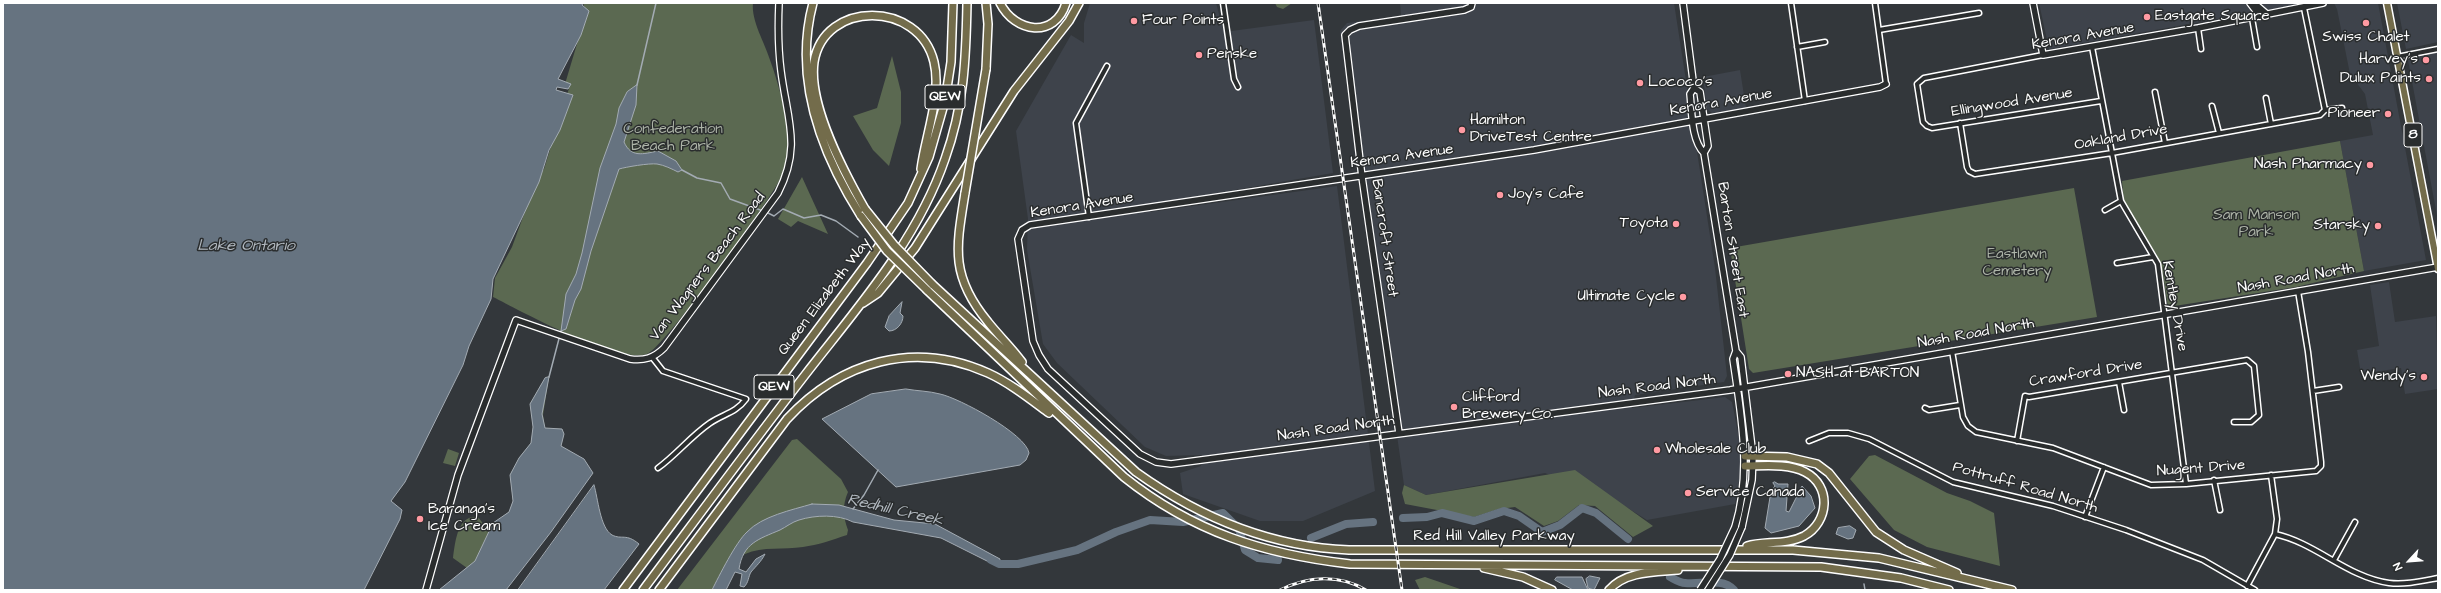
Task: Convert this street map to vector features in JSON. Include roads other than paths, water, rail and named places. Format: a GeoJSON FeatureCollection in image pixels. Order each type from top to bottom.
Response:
{"type":"FeatureCollection","features":[{"type":"Feature","properties":{"kind":"highway"},"geometry":{"type":"LineString","coordinates":[[813,3],[805,45],[811,100],[833,166],[861,216],[887,251],[1064,423]]}},
{"type":"Feature","properties":{"kind":"highway"},"geometry":{"type":"LineString","coordinates":[[948,3],[954,12]]}},
{"type":"Feature","properties":{"kind":"highway","name":"Queen Elizabeth Way"},"geometry":{"type":"LineString","coordinates":[[623,590],[867,262],[908,203],[937,132],[945,101],[951,62],[954,12],[953,3]]}},
{"type":"Feature","properties":{"kind":"highway","name":"Queen Elizabeth Way"},"geometry":{"type":"LineString","coordinates":[[643,590],[881,276],[917,220],[945,160],[962,99],[966,67],[967,3]]}},
{"type":"Feature","properties":{"kind":"highway"},"geometry":{"type":"LineString","coordinates":[[986,3],[988,24],[986,69],[957,249],[962,280],[974,302],[1017,354],[1028,372]]}},
{"type":"Feature","properties":{"kind":"highway"},"geometry":{"type":"LineString","coordinates":[[1000,3],[1010,18],[1020,26],[1036,28],[1053,22],[1062,12],[1066,3]]}},
{"type":"Feature","properties":{"kind":"highway"},"geometry":{"type":"LineString","coordinates":[[858,306],[878,293],[914,248],[1014,91],[1069,22],[1079,3]]}},
{"type":"Feature","properties":{"kind":"highway"},"geometry":{"type":"LineString","coordinates":[[919,179],[933,108],[935,77],[934,63],[928,44],[908,23],[889,14],[868,12],[847,18],[830,30],[819,45],[814,62],[814,81],[824,122],[833,147],[865,209],[894,245],[932,284],[1028,372]]}},
{"type":"Feature","properties":{"kind":"highway"},"geometry":{"type":"LineString","coordinates":[[659,590],[792,414],[822,387],[861,367],[882,360],[911,357],[947,359],[970,366],[1007,383],[1064,423]]}},
{"type":"Feature","properties":{"kind":"highway","name":"Red Hill Valley Parkway"},"geometry":{"type":"LineString","coordinates":[[1028,372],[1108,448],[1160,489],[1200,512],[1244,530],[1276,540],[1331,549],[1454,551],[1737,549],[1836,553],[1879,558],[1964,577],[2012,590]]}},
{"type":"Feature","properties":{"kind":"highway","name":"Red Hill Valley Parkway"},"geometry":{"type":"LineString","coordinates":[[1064,423],[1118,472],[1153,500],[1193,522],[1243,543],[1287,555],[1350,564],[1821,567],[1901,578],[1949,590]]}},
{"type":"Feature","properties":{"kind":"highway"},"geometry":{"type":"LineString","coordinates":[[1745,456],[1795,458],[1817,464],[1829,473],[1876,532],[1904,550],[1945,566],[1964,577]]}},
{"type":"Feature","properties":{"kind":"highway"},"geometry":{"type":"LineString","coordinates":[[1737,549],[1800,538],[1816,526],[1824,509],[1824,500],[1820,486],[1806,472],[1778,466],[1745,466]]}},
{"type":"Feature","properties":{"kind":"highway"},"geometry":{"type":"LineString","coordinates":[[1480,566],[1523,576],[1552,590]]}},
{"type":"Feature","properties":{"kind":"highway"},"geometry":{"type":"LineString","coordinates":[[1609,590],[1621,580],[1634,575],[1692,566]]}},
{"type":"Feature","properties":{"kind":"main road","name":"8"},"geometry":{"type":"LineString","coordinates":[[2387,3],[2438,268]]}},
{"type":"Feature","properties":{"kind":"street","name":"Van Wagners Beach Road"},"geometry":{"type":"LineString","coordinates":[[426,590],[458,474],[516,320],[630,359],[646,360],[652,357],[664,348],[762,215],[786,178],[790,164],[792,144],[779,54],[779,3]]}},
{"type":"Feature","properties":{"kind":"street"},"geometry":{"type":"LineString","coordinates":[[1223,3],[1234,79],[1238,87]]}},
{"type":"Feature","properties":{"kind":"street","name":"Barton Street East"},"geometry":{"type":"LineString","coordinates":[[1683,3],[1694,88],[1690,94],[1698,147],[1704,153],[1736,351],[1741,357],[1753,456],[1751,486],[1742,527],[1730,555],[1708,590]]}},
{"type":"Feature","properties":{"kind":"street"},"geometry":{"type":"LineString","coordinates":[[1791,3],[1805,101]]}},
{"type":"Feature","properties":{"kind":"street"},"geometry":{"type":"LineString","coordinates":[[1875,3],[1886,84]]}},
{"type":"Feature","properties":{"kind":"street"},"geometry":{"type":"LineString","coordinates":[[2033,3],[2043,56]]}},
{"type":"Feature","properties":{"kind":"street"},"geometry":{"type":"LineString","coordinates":[[2250,3],[2260,16]]}},
{"type":"Feature","properties":{"kind":"street"},"geometry":{"type":"LineString","coordinates":[[2254,3],[2268,15]]}},
{"type":"Feature","properties":{"kind":"street","name":"Kenora Avenue"},"geometry":{"type":"LineString","coordinates":[[1927,126],[1923,122],[1917,84],[1924,78],[2268,15],[2323,3]]}},
{"type":"Feature","properties":{"kind":"street","name":"Bancroft Street"},"geometry":{"type":"LineString","coordinates":[[1399,433],[1362,176],[1345,35],[1350,30],[1359,26],[1464,10],[1472,5]]}},
{"type":"Feature","properties":{"kind":"street"},"geometry":{"type":"LineString","coordinates":[[2304,8],[2325,110]]}},
{"type":"Feature","properties":{"kind":"street"},"geometry":{"type":"LineString","coordinates":[[1879,30],[1979,13]]}},
{"type":"Feature","properties":{"kind":"street"},"geometry":{"type":"LineString","coordinates":[[2252,18],[2257,47]]}},
{"type":"Feature","properties":{"kind":"street"},"geometry":{"type":"LineString","coordinates":[[2198,28],[2201,49]]}},
{"type":"Feature","properties":{"kind":"street"},"geometry":{"type":"LineString","coordinates":[[1797,47],[1825,42]]}},
{"type":"Feature","properties":{"kind":"street","name":"Kentley Drive"},"geometry":{"type":"LineString","coordinates":[[2092,47],[2121,201],[2158,264],[2173,372],[2186,484]]}},
{"type":"Feature","properties":{"kind":"street"},"geometry":{"type":"LineString","coordinates":[[2397,57],[2438,49]]}},
{"type":"Feature","properties":{"kind":"street"},"geometry":{"type":"LineString","coordinates":[[1089,217],[1076,123],[1107,66]]}},
{"type":"Feature","properties":{"kind":"street","name":"Kenora Avenue"},"geometry":{"type":"LineString","coordinates":[[1018,234],[1030,225],[1536,150],[1805,101],[1886,84]]}},
{"type":"Feature","properties":{"kind":"street","name":"Barton Street East"},"geometry":{"type":"LineString","coordinates":[[1694,88],[1700,92],[1708,146],[1704,153]]}},
{"type":"Feature","properties":{"kind":"street"},"geometry":{"type":"LineString","coordinates":[[2155,92],[2165,143]]}},
{"type":"Feature","properties":{"kind":"street"},"geometry":{"type":"LineString","coordinates":[[2266,98],[2271,124]]}},
{"type":"Feature","properties":{"kind":"street","name":"Ellingwood Avenue"},"geometry":{"type":"LineString","coordinates":[[1927,126],[1932,128],[2101,101]]}},
{"type":"Feature","properties":{"kind":"street"},"geometry":{"type":"LineString","coordinates":[[2212,106],[2219,133]]}},
{"type":"Feature","properties":{"kind":"street","name":"Oakland Drive"},"geometry":{"type":"LineString","coordinates":[[1960,123],[1967,167],[1975,174],[2112,153],[2320,115],[2325,110],[2342,108]]}},
{"type":"Feature","properties":{"kind":"street"},"geometry":{"type":"LineString","coordinates":[[2105,210],[2121,201]]}},
{"type":"Feature","properties":{"kind":"street","name":"Nash Road North"},"geometry":{"type":"LineString","coordinates":[[1018,234],[1033,341],[1039,356],[1048,369],[1140,454],[1156,462],[1171,464],[1745,388],[2164,313],[2438,268]]}},
{"type":"Feature","properties":{"kind":"street"},"geometry":{"type":"LineString","coordinates":[[2117,263],[2153,257]]}},
{"type":"Feature","properties":{"kind":"street","name":"Nugent Drive"},"geometry":{"type":"LineString","coordinates":[[1952,351],[1963,417],[1968,426],[1976,432],[2053,448],[2151,485],[2186,484],[2316,470],[2321,466],[2313,391],[2298,291]]}},
{"type":"Feature","properties":{"kind":"street","name":"Barton Street East"},"geometry":{"type":"LineString","coordinates":[[1700,590],[1720,559],[1735,527],[1742,498],[1745,456],[1738,389],[1732,359],[1736,351]]}},
{"type":"Feature","properties":{"kind":"street"},"geometry":{"type":"LineString","coordinates":[[652,357],[663,371],[746,399],[737,410],[710,423],[677,454],[658,468]]}},
{"type":"Feature","properties":{"kind":"street","name":"Crawford Drive"},"geometry":{"type":"LineString","coordinates":[[2017,441],[2025,396],[2119,382],[2242,360],[2250,361],[2254,366],[2259,415],[2251,422],[2234,422]]}},
{"type":"Feature","properties":{"kind":"street"},"geometry":{"type":"LineString","coordinates":[[2119,382],[2124,410]]}},
{"type":"Feature","properties":{"kind":"street"},"geometry":{"type":"LineString","coordinates":[[2313,391],[2339,387]]}},
{"type":"Feature","properties":{"kind":"street"},"geometry":{"type":"LineString","coordinates":[[1925,408],[1929,410],[1960,405]]}},
{"type":"Feature","properties":{"kind":"street","name":"Pottruff Road North"},"geometry":{"type":"LineString","coordinates":[[1809,441],[1823,434],[1848,433],[1884,446],[1953,482],[2053,506],[2085,518],[2126,530],[2203,560],[2255,590]]}},
{"type":"Feature","properties":{"kind":"street"},"geometry":{"type":"LineString","coordinates":[[2085,518],[2104,467]]}},
{"type":"Feature","properties":{"kind":"street"},"geometry":{"type":"LineString","coordinates":[[2247,586],[2275,534],[2276,506],[2271,475]]}},
{"type":"Feature","properties":{"kind":"street"},"geometry":{"type":"LineString","coordinates":[[2214,480],[2220,510]]}},
{"type":"Feature","properties":{"kind":"street"},"geometry":{"type":"LineString","coordinates":[[2334,560],[2355,522]]}},
{"type":"Feature","properties":{"kind":"street"},"geometry":{"type":"LineString","coordinates":[[2275,534],[2293,538],[2369,578],[2388,583],[2404,583],[2438,578]]}},
{"type":"Feature","properties":{"kind":"water","name":"Lake Ontario"},"geometry":{"type":"Polygon","coordinates":[[[3,3],[583,3],[582,5],[589,11],[581,35],[558,79],[571,84],[568,89],[557,87],[556,90],[573,95],[560,130],[549,150],[539,182],[493,279],[491,299],[469,346],[463,365],[405,482],[391,501],[402,510],[400,519],[364,590],[3,590],[3,3]]]}},
{"type":"Feature","properties":{"kind":"water"},"geometry":{"type":"Polygon","coordinates":[[[637,85],[636,105],[624,142],[630,151],[634,153],[642,154],[658,151],[676,161],[682,170],[678,172],[657,164],[638,165],[619,169],[591,251],[581,289],[575,300],[566,329],[561,331],[566,294],[576,274],[582,253],[600,168],[616,124],[619,108],[627,92],[637,85]]]}},
{"type":"Feature","properties":{"kind":"water"},"geometry":{"type":"Polygon","coordinates":[[[902,302],[900,313],[903,316],[902,321],[895,330],[889,331],[885,327],[889,316],[902,302]]]}},
{"type":"Feature","properties":{"kind":"water"},"geometry":{"type":"Polygon","coordinates":[[[549,377],[542,414],[545,428],[562,429],[564,434],[561,446],[584,459],[593,473],[551,532],[506,590],[439,590],[475,561],[493,523],[509,512],[513,501],[510,475],[519,458],[531,443],[533,427],[530,404],[545,378],[549,377]]]}},
{"type":"Feature","properties":{"kind":"water"},"geometry":{"type":"Polygon","coordinates":[[[906,389],[936,393],[962,402],[976,409],[1005,427],[1025,445],[1029,453],[1026,460],[1020,465],[896,487],[822,419],[871,394],[906,389]]]}},
{"type":"Feature","properties":{"kind":"water"},"geometry":{"type":"Polygon","coordinates":[[[1775,482],[1778,484],[1788,484],[1786,511],[1789,512],[1802,486],[1811,496],[1815,508],[1799,526],[1771,533],[1765,528],[1771,491],[1775,486],[1773,483],[1775,482]]]}},
{"type":"Feature","properties":{"kind":"water"},"geometry":{"type":"Polygon","coordinates":[[[594,485],[602,520],[608,531],[612,535],[631,539],[639,544],[604,590],[518,590],[594,485]]]}},
{"type":"Feature","properties":{"kind":"water"},"geometry":{"type":"Polygon","coordinates":[[[812,504],[839,505],[894,520],[935,524],[1000,559],[999,567],[941,538],[853,522],[847,519],[819,516],[805,518],[791,523],[753,543],[744,553],[739,569],[746,572],[756,559],[765,554],[751,572],[744,587],[740,586],[742,574],[735,572],[726,590],[712,590],[738,543],[753,526],[778,514],[812,504]]]}},
{"type":"Feature","properties":{"kind":"water"},"geometry":{"type":"Polygon","coordinates":[[[1850,526],[1856,530],[1853,538],[1848,539],[1836,534],[1838,528],[1850,526]]]}},
{"type":"Feature","properties":{"kind":"water"},"geometry":{"type":"Polygon","coordinates":[[[1590,576],[1600,578],[1594,590],[1588,588],[1586,579],[1590,576]]]}},
{"type":"Feature","properties":{"kind":"water"},"geometry":{"type":"Polygon","coordinates":[[[1557,577],[1582,577],[1588,590],[1573,590],[1555,580],[1557,577]]]}},
{"type":"Feature","properties":{"kind":"waterway"},"geometry":{"type":"LineString","coordinates":[[637,85],[656,3]]}},
{"type":"Feature","properties":{"kind":"waterway"},"geometry":{"type":"LineString","coordinates":[[682,170],[697,178],[721,183],[730,199],[763,211]]}},
{"type":"Feature","properties":{"kind":"waterway"},"geometry":{"type":"LineString","coordinates":[[766,212],[774,216],[783,209],[804,218],[821,215],[836,221],[858,237]]}},
{"type":"Feature","properties":{"kind":"waterway"},"geometry":{"type":"LineString","coordinates":[[549,377],[561,331]]}},
{"type":"Feature","properties":{"kind":"waterway"},"geometry":{"type":"LineString","coordinates":[[853,509],[864,495],[878,470]]}},
{"type":"Feature","properties":{"kind":"waterway","name":"Redhill Creek"},"geometry":{"type":"LineString","coordinates":[[1403,518],[1427,517],[1442,513],[1474,521],[1504,511],[1519,516],[1542,532],[1560,525],[1582,508],[1596,513],[1628,539]]}},
{"type":"Feature","properties":{"kind":"waterway","name":"Redhill Creek"},"geometry":{"type":"LineString","coordinates":[[991,560],[999,564],[1018,564],[1077,550],[1116,532],[1150,520],[1183,522],[1223,513],[1239,529],[1245,550],[1258,558],[1278,560]]}},
{"type":"Feature","properties":{"kind":"waterway","name":"Redhill Creek"},"geometry":{"type":"LineString","coordinates":[[1311,538],[1346,524],[1373,522]]}},
{"type":"Feature","properties":{"kind":"waterway","name":"Redhill Creek"},"geometry":{"type":"LineString","coordinates":[[1670,577],[1683,583],[1711,582],[1724,584],[1734,590]]}},
{"type":"Feature","properties":{"kind":"waterway"},"geometry":{"type":"LineString","coordinates":[[1864,584],[1865,590]]}},
{"type":"Feature","properties":{"kind":"railway"},"geometry":{"type":"LineString","coordinates":[[1318,3],[1402,590]]}},
{"type":"Feature","properties":{"kind":"railway"},"geometry":{"type":"LineString","coordinates":[[1280,590],[1301,582],[1323,579],[1345,581],[1366,590]]}},
{"type":"Feature","properties":{"kind":"place","name":"Eastgate Square"},"geometry":{"type":"Point","coordinates":[2147,17]}},
{"type":"Feature","properties":{"kind":"place","name":"Four Points"},"geometry":{"type":"Point","coordinates":[1134,21]}},
{"type":"Feature","properties":{"kind":"place","name":"Swiss Chalet"},"geometry":{"type":"Point","coordinates":[2366,23]}},
{"type":"Feature","properties":{"kind":"place","name":"Penske"},"geometry":{"type":"Point","coordinates":[1199,55]}},
{"type":"Feature","properties":{"kind":"place","name":"Harvey's"},"geometry":{"type":"Point","coordinates":[2426,60]}},
{"type":"Feature","properties":{"kind":"place","name":"Dulux Paints"},"geometry":{"type":"Point","coordinates":[2429,79]}},
{"type":"Feature","properties":{"kind":"place","name":"Lococo's"},"geometry":{"type":"Point","coordinates":[1640,83]}},
{"type":"Feature","properties":{"kind":"place","name":"Pioneer"},"geometry":{"type":"Point","coordinates":[2388,114]}},
{"type":"Feature","properties":{"kind":"place","name":"Hamilton DriveTest Centre"},"geometry":{"type":"Point","coordinates":[1462,130]}},
{"type":"Feature","properties":{"kind":"place","name":"Nash Pharmacy"},"geometry":{"type":"Point","coordinates":[2370,165]}},
{"type":"Feature","properties":{"kind":"place","name":"Joy's Cafe"},"geometry":{"type":"Point","coordinates":[1500,195]}},
{"type":"Feature","properties":{"kind":"place","name":"Toyota"},"geometry":{"type":"Point","coordinates":[1676,224]}},
{"type":"Feature","properties":{"kind":"place","name":"Starsky"},"geometry":{"type":"Point","coordinates":[2378,226]}},
{"type":"Feature","properties":{"kind":"place","name":"Ultimate Cycle"},"geometry":{"type":"Point","coordinates":[1683,297]}},
{"type":"Feature","properties":{"kind":"place","name":"NASH at BARTON"},"geometry":{"type":"Point","coordinates":[1788,374]}},
{"type":"Feature","properties":{"kind":"place","name":"Wendy's"},"geometry":{"type":"Point","coordinates":[2424,377]}},
{"type":"Feature","properties":{"kind":"place","name":"Clifford Brewery Co."},"geometry":{"type":"Point","coordinates":[1454,407]}},
{"type":"Feature","properties":{"kind":"place","name":"Wholesale Club"},"geometry":{"type":"Point","coordinates":[1657,450]}},
{"type":"Feature","properties":{"kind":"place","name":"Service Canada"},"geometry":{"type":"Point","coordinates":[1688,493]}},
{"type":"Feature","properties":{"kind":"place","name":"Baranga's Ice Cream"},"geometry":{"type":"Point","coordinates":[420,519]}},
{"type":"Feature","properties":{"kind":"park label","name":"Confederation Beach Park"},"geometry":{"type":"Point","coordinates":[673,138]}},
{"type":"Feature","properties":{"kind":"park label","name":"Sam Manson Park"},"geometry":{"type":"Point","coordinates":[2256,224]}},
{"type":"Feature","properties":{"kind":"park label","name":"Eastlawn Cemetery"},"geometry":{"type":"Point","coordinates":[2017,264]}}]}
